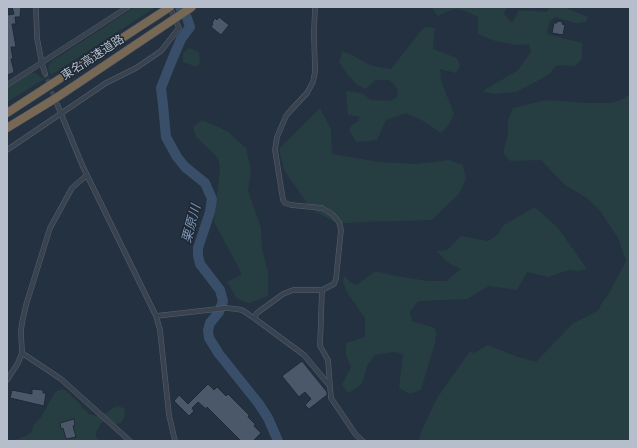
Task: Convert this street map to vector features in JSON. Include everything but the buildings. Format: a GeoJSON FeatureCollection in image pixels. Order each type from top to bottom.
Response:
{"type":"FeatureCollection","features":[{"type":"Feature","properties":{"kind":"highway","name":"東名高速道路"},"geometry":{"type":"LineString","coordinates":[[7,113],[170,7]]}},
{"type":"Feature","properties":{"kind":"highway","name":"東名高速道路"},"geometry":{"type":"LineString","coordinates":[[7,128],[192,7]]}},
{"type":"Feature","properties":{"kind":"street"},"geometry":{"type":"LineString","coordinates":[[36,7],[37,38],[45,73]]}},
{"type":"Feature","properties":{"kind":"street"},"geometry":{"type":"LineString","coordinates":[[7,86],[128,7]]}},
{"type":"Feature","properties":{"kind":"street"},"geometry":{"type":"LineString","coordinates":[[7,150],[106,84],[136,68],[161,51],[179,28],[170,7]]}},
{"type":"Feature","properties":{"kind":"street"},"geometry":{"type":"LineString","coordinates":[[254,318],[257,313],[283,294],[293,290],[322,290],[334,284],[336,279],[341,230],[340,226],[336,218],[322,208],[285,203],[283,200],[275,146],[277,137],[286,116],[307,93],[313,82],[315,72],[315,7]]}},
{"type":"Feature","properties":{"kind":"street"},"geometry":{"type":"LineString","coordinates":[[57,104],[87,175],[156,316],[160,330],[170,415],[175,441]]}},
{"type":"Feature","properties":{"kind":"street"},"geometry":{"type":"LineString","coordinates":[[7,380],[18,363],[22,353],[21,331],[23,317],[50,228],[72,188],[87,175]]}},
{"type":"Feature","properties":{"kind":"street"},"geometry":{"type":"LineString","coordinates":[[322,290],[320,346],[328,360],[331,398],[342,416],[362,441]]}},
{"type":"Feature","properties":{"kind":"street"},"geometry":{"type":"LineString","coordinates":[[156,316],[226,308],[242,310],[304,355],[330,386]]}},
{"type":"Feature","properties":{"kind":"street"},"geometry":{"type":"LineString","coordinates":[[22,353],[61,379],[130,441]]}},
{"type":"Feature","properties":{"kind":"green space"},"geometry":{"type":"Polygon","coordinates":[[[135,7],[156,7],[51,75],[48,70],[52,61],[135,7]]]}},
{"type":"Feature","properties":{"kind":"green space"},"geometry":{"type":"Polygon","coordinates":[[[431,7],[507,7],[504,14],[512,23],[519,10],[547,12],[550,7],[564,7],[588,17],[586,22],[576,23],[555,17],[549,22],[547,34],[582,43],[582,59],[575,66],[557,65],[543,78],[516,92],[495,94],[482,92],[517,71],[531,52],[529,44],[516,45],[495,41],[478,34],[478,17],[456,9],[438,16],[431,7]]]}},
{"type":"Feature","properties":{"kind":"green space"},"geometry":{"type":"Polygon","coordinates":[[[424,27],[435,28],[433,49],[457,58],[460,66],[456,73],[440,69],[441,80],[454,114],[448,126],[441,133],[423,121],[406,113],[386,120],[377,140],[356,142],[349,130],[360,117],[348,115],[346,91],[362,93],[371,100],[390,101],[397,97],[398,91],[394,84],[389,80],[375,80],[366,89],[356,84],[339,62],[342,52],[348,53],[372,66],[391,69],[424,27]]]}},
{"type":"Feature","properties":{"kind":"green space"},"geometry":{"type":"Polygon","coordinates":[[[189,48],[199,52],[200,63],[197,67],[183,62],[183,53],[189,48]]]}},
{"type":"Feature","properties":{"kind":"green space"},"geometry":{"type":"Polygon","coordinates":[[[31,72],[37,74],[41,78],[51,75],[7,102],[7,87],[31,72]]]}},
{"type":"Feature","properties":{"kind":"green space"},"geometry":{"type":"Polygon","coordinates":[[[630,94],[630,441],[419,441],[420,434],[437,398],[470,351],[474,353],[488,345],[515,356],[536,362],[572,324],[599,310],[626,261],[618,238],[600,211],[587,198],[565,185],[541,160],[510,161],[503,153],[508,134],[508,120],[513,108],[546,100],[611,103],[621,100],[630,94]]]}},
{"type":"Feature","properties":{"kind":"green space"},"geometry":{"type":"Polygon","coordinates":[[[320,108],[331,129],[332,154],[379,162],[417,164],[449,160],[463,165],[466,179],[459,194],[432,220],[338,224],[311,209],[284,170],[279,149],[320,108]]]}},
{"type":"Feature","properties":{"kind":"green space"},"geometry":{"type":"Polygon","coordinates":[[[202,120],[227,131],[246,148],[251,170],[248,191],[261,227],[262,249],[268,272],[268,296],[249,303],[237,299],[227,282],[242,274],[214,222],[220,170],[218,158],[196,137],[193,127],[202,120]]]}},
{"type":"Feature","properties":{"kind":"green space"},"geometry":{"type":"Polygon","coordinates":[[[535,207],[558,228],[587,269],[577,271],[569,270],[548,277],[527,272],[517,290],[489,286],[467,299],[418,301],[410,312],[412,321],[435,328],[436,334],[435,343],[421,390],[410,394],[399,388],[403,354],[394,352],[375,355],[367,366],[362,384],[348,393],[342,385],[351,367],[346,356],[346,343],[365,337],[365,318],[348,294],[343,282],[344,275],[349,281],[356,285],[376,271],[428,281],[446,281],[461,269],[450,264],[436,251],[447,250],[461,236],[488,241],[497,235],[504,225],[535,207]]]}},
{"type":"Feature","properties":{"kind":"green space"},"geometry":{"type":"Polygon","coordinates":[[[61,389],[70,394],[89,414],[96,416],[104,414],[117,406],[124,408],[124,418],[121,423],[116,424],[102,422],[96,432],[96,437],[100,441],[13,441],[32,432],[33,426],[41,417],[55,392],[61,389]]]}},
{"type":"Feature","properties":{"kind":"waterway","name":"栗原川"},"geometry":{"type":"LineString","coordinates":[[180,7],[187,18],[190,27],[181,39],[161,88],[166,137],[177,157],[185,167],[205,183],[212,199],[210,212],[198,248],[198,256],[200,264],[220,290],[223,301],[219,312],[210,323],[208,330],[209,338],[219,354],[259,404],[268,418],[278,441]]}},
{"type":"Feature","properties":{"kind":"tunnel"},"geometry":{"type":"LineString","coordinates":[[45,73],[55,100]]}}]}
